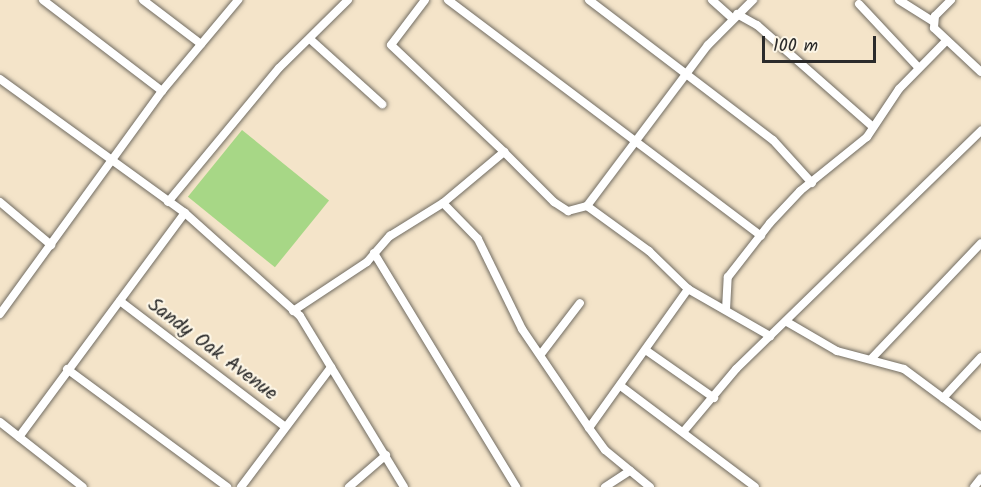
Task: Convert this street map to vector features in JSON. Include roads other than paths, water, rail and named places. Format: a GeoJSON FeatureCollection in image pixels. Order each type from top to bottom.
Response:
{"type":"FeatureCollection","features":[{"type":"Feature","properties":{"kind":"street"},"geometry":{"type":"LineString","coordinates":[[43,0],[162,91]]}},
{"type":"Feature","properties":{"kind":"street"},"geometry":{"type":"LineString","coordinates":[[143,0],[201,44]]}},
{"type":"Feature","properties":{"kind":"street"},"geometry":{"type":"LineString","coordinates":[[0,314],[162,91],[238,0]]}},
{"type":"Feature","properties":{"kind":"street"},"geometry":{"type":"LineString","coordinates":[[168,202],[205,152],[348,0]]}},
{"type":"Feature","properties":{"kind":"street"},"geometry":{"type":"LineString","coordinates":[[425,0],[391,45],[568,211],[587,206],[686,74],[734,16],[753,0]]}},
{"type":"Feature","properties":{"kind":"street"},"geometry":{"type":"LineString","coordinates":[[448,0],[637,137],[761,236]]}},
{"type":"Feature","properties":{"kind":"street"},"geometry":{"type":"LineString","coordinates":[[589,0],[773,140],[812,183]]}},
{"type":"Feature","properties":{"kind":"street"},"geometry":{"type":"LineString","coordinates":[[712,0],[734,16],[757,25],[873,127]]}},
{"type":"Feature","properties":{"kind":"street"},"geometry":{"type":"LineString","coordinates":[[899,0],[933,22],[945,42],[981,72]]}},
{"type":"Feature","properties":{"kind":"street"},"geometry":{"type":"LineString","coordinates":[[933,22],[940,7],[951,0]]}},
{"type":"Feature","properties":{"kind":"street"},"geometry":{"type":"LineString","coordinates":[[859,4],[918,67]]}},
{"type":"Feature","properties":{"kind":"street"},"geometry":{"type":"LineString","coordinates":[[311,40],[382,104]]}},
{"type":"Feature","properties":{"kind":"street"},"geometry":{"type":"LineString","coordinates":[[726,310],[728,277],[761,236],[812,183],[873,127],[918,67],[945,42]]}},
{"type":"Feature","properties":{"kind":"street"},"geometry":{"type":"LineString","coordinates":[[0,79],[113,158],[185,213],[293,310],[331,367],[404,487]]}},
{"type":"Feature","properties":{"kind":"street"},"geometry":{"type":"LineString","coordinates":[[684,431],[770,336],[787,322],[922,182],[981,131]]}},
{"type":"Feature","properties":{"kind":"street"},"geometry":{"type":"LineString","coordinates":[[293,310],[443,203],[504,152]]}},
{"type":"Feature","properties":{"kind":"street"},"geometry":{"type":"LineString","coordinates":[[0,202],[51,245]]}},
{"type":"Feature","properties":{"kind":"street"},"geometry":{"type":"LineString","coordinates":[[443,203],[478,239],[522,329],[589,428],[630,471],[650,487]]}},
{"type":"Feature","properties":{"kind":"street"},"geometry":{"type":"LineString","coordinates":[[587,206],[649,251],[688,289],[770,336]]}},
{"type":"Feature","properties":{"kind":"street"},"geometry":{"type":"LineString","coordinates":[[18,437],[185,213]]}},
{"type":"Feature","properties":{"kind":"street"},"geometry":{"type":"LineString","coordinates":[[872,358],[981,243]]}},
{"type":"Feature","properties":{"kind":"street"},"geometry":{"type":"LineString","coordinates":[[374,253],[516,487]]}},
{"type":"Feature","properties":{"kind":"street"},"geometry":{"type":"LineString","coordinates":[[589,428],[622,387],[688,289]]}},
{"type":"Feature","properties":{"kind":"street","name":"Sandy Oak Avenue"},"geometry":{"type":"LineString","coordinates":[[120,301],[283,425]]}},
{"type":"Feature","properties":{"kind":"street"},"geometry":{"type":"LineString","coordinates":[[541,354],[580,303]]}},
{"type":"Feature","properties":{"kind":"street"},"geometry":{"type":"LineString","coordinates":[[787,322],[837,351],[872,358],[904,369],[979,422]]}},
{"type":"Feature","properties":{"kind":"street"},"geometry":{"type":"LineString","coordinates":[[647,351],[714,398]]}},
{"type":"Feature","properties":{"kind":"street"},"geometry":{"type":"LineString","coordinates":[[943,398],[981,357]]}},
{"type":"Feature","properties":{"kind":"street"},"geometry":{"type":"LineString","coordinates":[[241,487],[283,425],[331,367]]}},
{"type":"Feature","properties":{"kind":"street"},"geometry":{"type":"LineString","coordinates":[[67,369],[227,487]]}},
{"type":"Feature","properties":{"kind":"street"},"geometry":{"type":"LineString","coordinates":[[622,387],[684,431],[754,487]]}},
{"type":"Feature","properties":{"kind":"street"},"geometry":{"type":"LineString","coordinates":[[0,422],[83,487]]}},
{"type":"Feature","properties":{"kind":"street"},"geometry":{"type":"LineString","coordinates":[[349,487],[386,455]]}},
{"type":"Feature","properties":{"kind":"street"},"geometry":{"type":"LineString","coordinates":[[605,487],[630,471]]}},
{"type":"Feature","properties":{"kind":"street"},"geometry":{"type":"LineString","coordinates":[[974,487],[981,478]]}}]}
